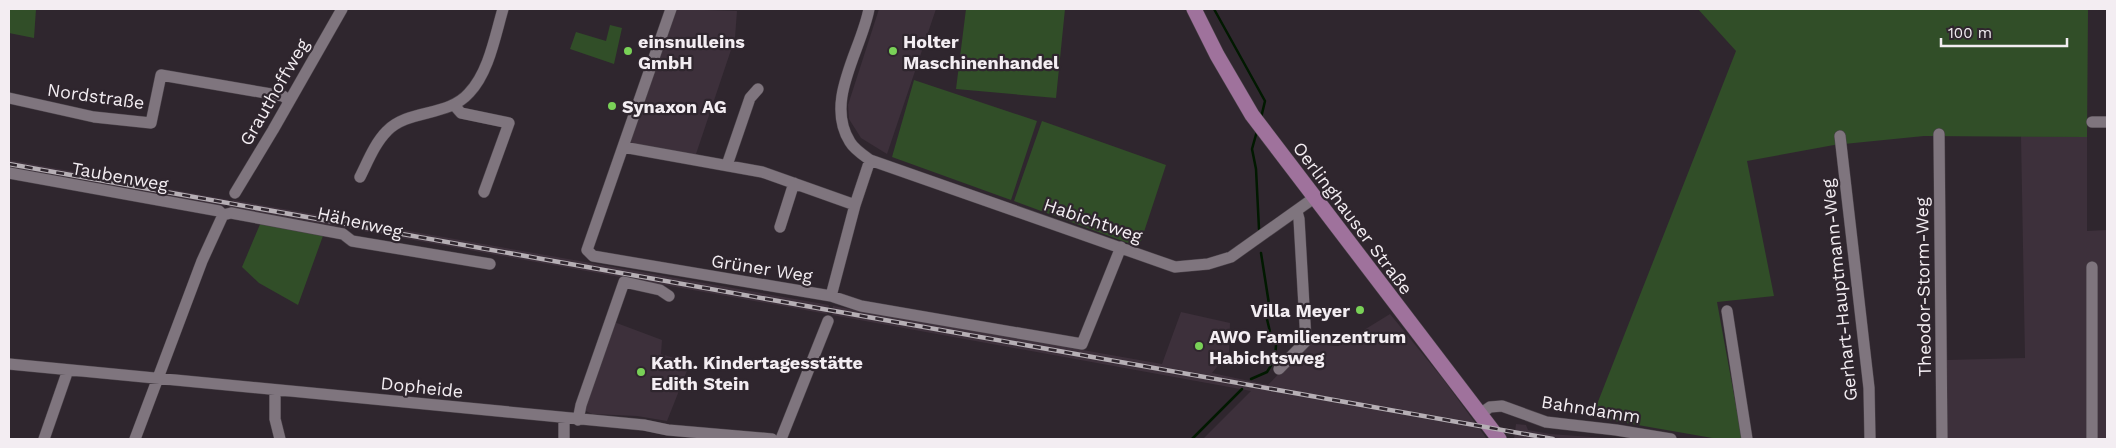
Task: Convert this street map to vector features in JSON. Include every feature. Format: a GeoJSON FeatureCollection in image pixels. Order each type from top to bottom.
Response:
{"type":"FeatureCollection","features":[{"type":"Feature","properties":{"kind":"main road","name":"Oerlinghauser Straße"},"geometry":{"type":"LineString","coordinates":[[1194,9],[1217,55],[1266,136],[1499,439]]}},
{"type":"Feature","properties":{"kind":"street","name":"Grauthoffweg"},"geometry":{"type":"LineString","coordinates":[[235,193],[342,9]]}},
{"type":"Feature","properties":{"kind":"street"},"geometry":{"type":"LineString","coordinates":[[360,176],[379,140],[388,129],[402,121],[454,105],[469,94],[479,78],[503,9]]}},
{"type":"Feature","properties":{"kind":"street","name":"Grüner Weg"},"geometry":{"type":"LineString","coordinates":[[671,9],[587,250],[589,254],[634,264],[831,296],[861,306],[1082,344],[1121,248]]}},
{"type":"Feature","properties":{"kind":"street","name":"Habichtweg"},"geometry":{"type":"LineString","coordinates":[[870,9],[841,99],[841,124],[851,144],[870,160],[1170,266],[1208,264],[1243,250],[1314,198]]}},
{"type":"Feature","properties":{"kind":"street","name":"Nordstraße"},"geometry":{"type":"LineString","coordinates":[[9,98],[94,116],[151,123],[160,75],[283,96],[289,101]]}},
{"type":"Feature","properties":{"kind":"street"},"geometry":{"type":"LineString","coordinates":[[727,165],[750,98],[758,90]]}},
{"type":"Feature","properties":{"kind":"street"},"geometry":{"type":"LineString","coordinates":[[454,105],[461,113],[509,123],[484,192]]}},
{"type":"Feature","properties":{"kind":"street"},"geometry":{"type":"LineString","coordinates":[[2092,122],[2107,122]]}},
{"type":"Feature","properties":{"kind":"street","name":"Theodor-Storm-Weg"},"geometry":{"type":"LineString","coordinates":[[1939,134],[1942,439]]}},
{"type":"Feature","properties":{"kind":"street","name":"Gerhart-Hauptmann-Weg"},"geometry":{"type":"LineString","coordinates":[[1840,136],[1869,388],[1870,439]]}},
{"type":"Feature","properties":{"kind":"street"},"geometry":{"type":"LineString","coordinates":[[623,147],[762,172],[855,205]]}},
{"type":"Feature","properties":{"kind":"street"},"geometry":{"type":"LineString","coordinates":[[831,296],[855,205],[870,160]]}},
{"type":"Feature","properties":{"kind":"street","name":"Taubenweg"},"geometry":{"type":"LineString","coordinates":[[9,173],[220,211],[223,215]]}},
{"type":"Feature","properties":{"kind":"street"},"geometry":{"type":"LineString","coordinates":[[780,228],[794,183]]}},
{"type":"Feature","properties":{"kind":"street"},"geometry":{"type":"LineString","coordinates":[[1279,369],[1306,341],[1299,219],[1297,212]]}},
{"type":"Feature","properties":{"kind":"street","name":"Häherweg"},"geometry":{"type":"LineString","coordinates":[[223,215],[230,213],[343,234],[352,241],[490,264]]}},
{"type":"Feature","properties":{"kind":"street"},"geometry":{"type":"LineString","coordinates":[[135,439],[202,261],[223,215]]}},
{"type":"Feature","properties":{"kind":"street"},"geometry":{"type":"LineString","coordinates":[[2092,267],[2092,439]]}},
{"type":"Feature","properties":{"kind":"street"},"geometry":{"type":"LineString","coordinates":[[578,420],[581,405],[624,282],[660,290],[669,296]]}},
{"type":"Feature","properties":{"kind":"street"},"geometry":{"type":"LineString","coordinates":[[1727,311],[1747,439]]}},
{"type":"Feature","properties":{"kind":"street"},"geometry":{"type":"LineString","coordinates":[[781,439],[828,321]]}},
{"type":"Feature","properties":{"kind":"street","name":"Dopheide"},"geometry":{"type":"LineString","coordinates":[[9,364],[772,439]]}},
{"type":"Feature","properties":{"kind":"street"},"geometry":{"type":"LineString","coordinates":[[44,439],[68,370]]}},
{"type":"Feature","properties":{"kind":"street"},"geometry":{"type":"LineString","coordinates":[[275,390],[275,419],[280,439]]}},
{"type":"Feature","properties":{"kind":"street","name":"Bahndamm"},"geometry":{"type":"LineString","coordinates":[[1480,414],[1490,407],[1502,406],[1546,422],[1672,439]]}},
{"type":"Feature","properties":{"kind":"street"},"geometry":{"type":"LineString","coordinates":[[564,419],[564,439]]}},
{"type":"Feature","properties":{"kind":"shaded area"},"geometry":{"type":"Polygon","coordinates":[[[674,9],[737,11],[735,38],[695,157],[630,146],[628,141],[674,9]]]}},
{"type":"Feature","properties":{"kind":"shaded area"},"geometry":{"type":"Polygon","coordinates":[[[879,9],[936,9],[887,154],[861,138],[849,119],[848,105],[879,9]]]}},
{"type":"Feature","properties":{"kind":"shaded area"},"geometry":{"type":"Polygon","coordinates":[[[2021,136],[2087,137],[2087,231],[2107,230],[2107,439],[1948,439],[1947,360],[2025,358],[2021,136]]]}},
{"type":"Feature","properties":{"kind":"shaded area"},"geometry":{"type":"Polygon","coordinates":[[[9,160],[229,200],[225,206],[9,167],[9,160]]]}},
{"type":"Feature","properties":{"kind":"shaded area"},"geometry":{"type":"Polygon","coordinates":[[[233,200],[829,305],[827,314],[229,207],[233,200]]]}},
{"type":"Feature","properties":{"kind":"shaded area"},"geometry":{"type":"Polygon","coordinates":[[[833,306],[1162,364],[1181,312],[1230,323],[1229,352],[1212,373],[1268,385],[1308,343],[1338,346],[1390,314],[1443,379],[1487,439],[1203,439],[1251,391],[832,315],[833,306]]]}},
{"type":"Feature","properties":{"kind":"shaded area","name":"Kath. Kindertagesstätte Edith Stein"},"geometry":{"type":"Polygon","coordinates":[[[614,322],[662,340],[661,354],[690,363],[667,421],[637,416],[592,414],[586,411],[585,408],[614,322]]]}},
{"type":"Feature","properties":{"kind":"shaded area"},"geometry":{"type":"Polygon","coordinates":[[[1516,424],[1526,425],[1528,430],[1550,434],[1619,439],[1514,439],[1516,424]]]}},
{"type":"Feature","properties":{"kind":"green space"},"geometry":{"type":"Polygon","coordinates":[[[9,9],[36,9],[34,38],[9,33],[9,9]]]}},
{"type":"Feature","properties":{"kind":"green space"},"geometry":{"type":"Polygon","coordinates":[[[966,9],[1065,9],[1056,98],[956,89],[966,9]]]}},
{"type":"Feature","properties":{"kind":"green space"},"geometry":{"type":"Polygon","coordinates":[[[1698,9],[2088,9],[2087,137],[1924,136],[1834,145],[1747,161],[1774,296],[1717,302],[1742,439],[1718,439],[1592,417],[1736,51],[1698,9]]]}},
{"type":"Feature","properties":{"kind":"green space"},"geometry":{"type":"Polygon","coordinates":[[[610,25],[622,28],[614,64],[570,49],[576,32],[606,41],[610,25]]]}},
{"type":"Feature","properties":{"kind":"green space"},"geometry":{"type":"Polygon","coordinates":[[[914,80],[1037,121],[1011,200],[892,157],[914,80]]]}},
{"type":"Feature","properties":{"kind":"green space"},"geometry":{"type":"Polygon","coordinates":[[[1042,121],[1166,165],[1139,247],[1014,201],[1042,121]]]}},
{"type":"Feature","properties":{"kind":"green space"},"geometry":{"type":"Polygon","coordinates":[[[261,222],[324,233],[298,305],[259,283],[242,267],[261,222]]]}},
{"type":"Feature","properties":{"kind":"waterway"},"geometry":{"type":"LineString","coordinates":[[1214,9],[1265,101],[1261,118]]}},
{"type":"Feature","properties":{"kind":"waterway"},"geometry":{"type":"LineString","coordinates":[[1257,131],[1252,149],[1256,169],[1259,229]]}},
{"type":"Feature","properties":{"kind":"waterway"},"geometry":{"type":"LineString","coordinates":[[1251,379],[1267,372],[1275,359],[1276,345],[1271,336],[1266,315],[1269,304],[1261,253]]}},
{"type":"Feature","properties":{"kind":"waterway"},"geometry":{"type":"LineString","coordinates":[[1192,439],[1242,389]]}},
{"type":"Feature","properties":{"kind":"railway"},"geometry":{"type":"LineString","coordinates":[[9,164],[1553,439]]}},
{"type":"Feature","properties":{"kind":"place","name":"einsnulleins GmbH"},"geometry":{"type":"Point","coordinates":[628,51]}},
{"type":"Feature","properties":{"kind":"place","name":"Holter Maschinenhandel"},"geometry":{"type":"Point","coordinates":[893,51]}},
{"type":"Feature","properties":{"kind":"place","name":"Synaxon AG"},"geometry":{"type":"Point","coordinates":[612,106]}},
{"type":"Feature","properties":{"kind":"place","name":"Villa Meyer"},"geometry":{"type":"Point","coordinates":[1360,310]}},
{"type":"Feature","properties":{"kind":"place","name":"AWO Familienzentrum Habichtsweg"},"geometry":{"type":"Point","coordinates":[1199,346]}},
{"type":"Feature","properties":{"kind":"place","name":"Kath. Kindertagesstätte Edith Stein"},"geometry":{"type":"Point","coordinates":[641,372]}}]}
